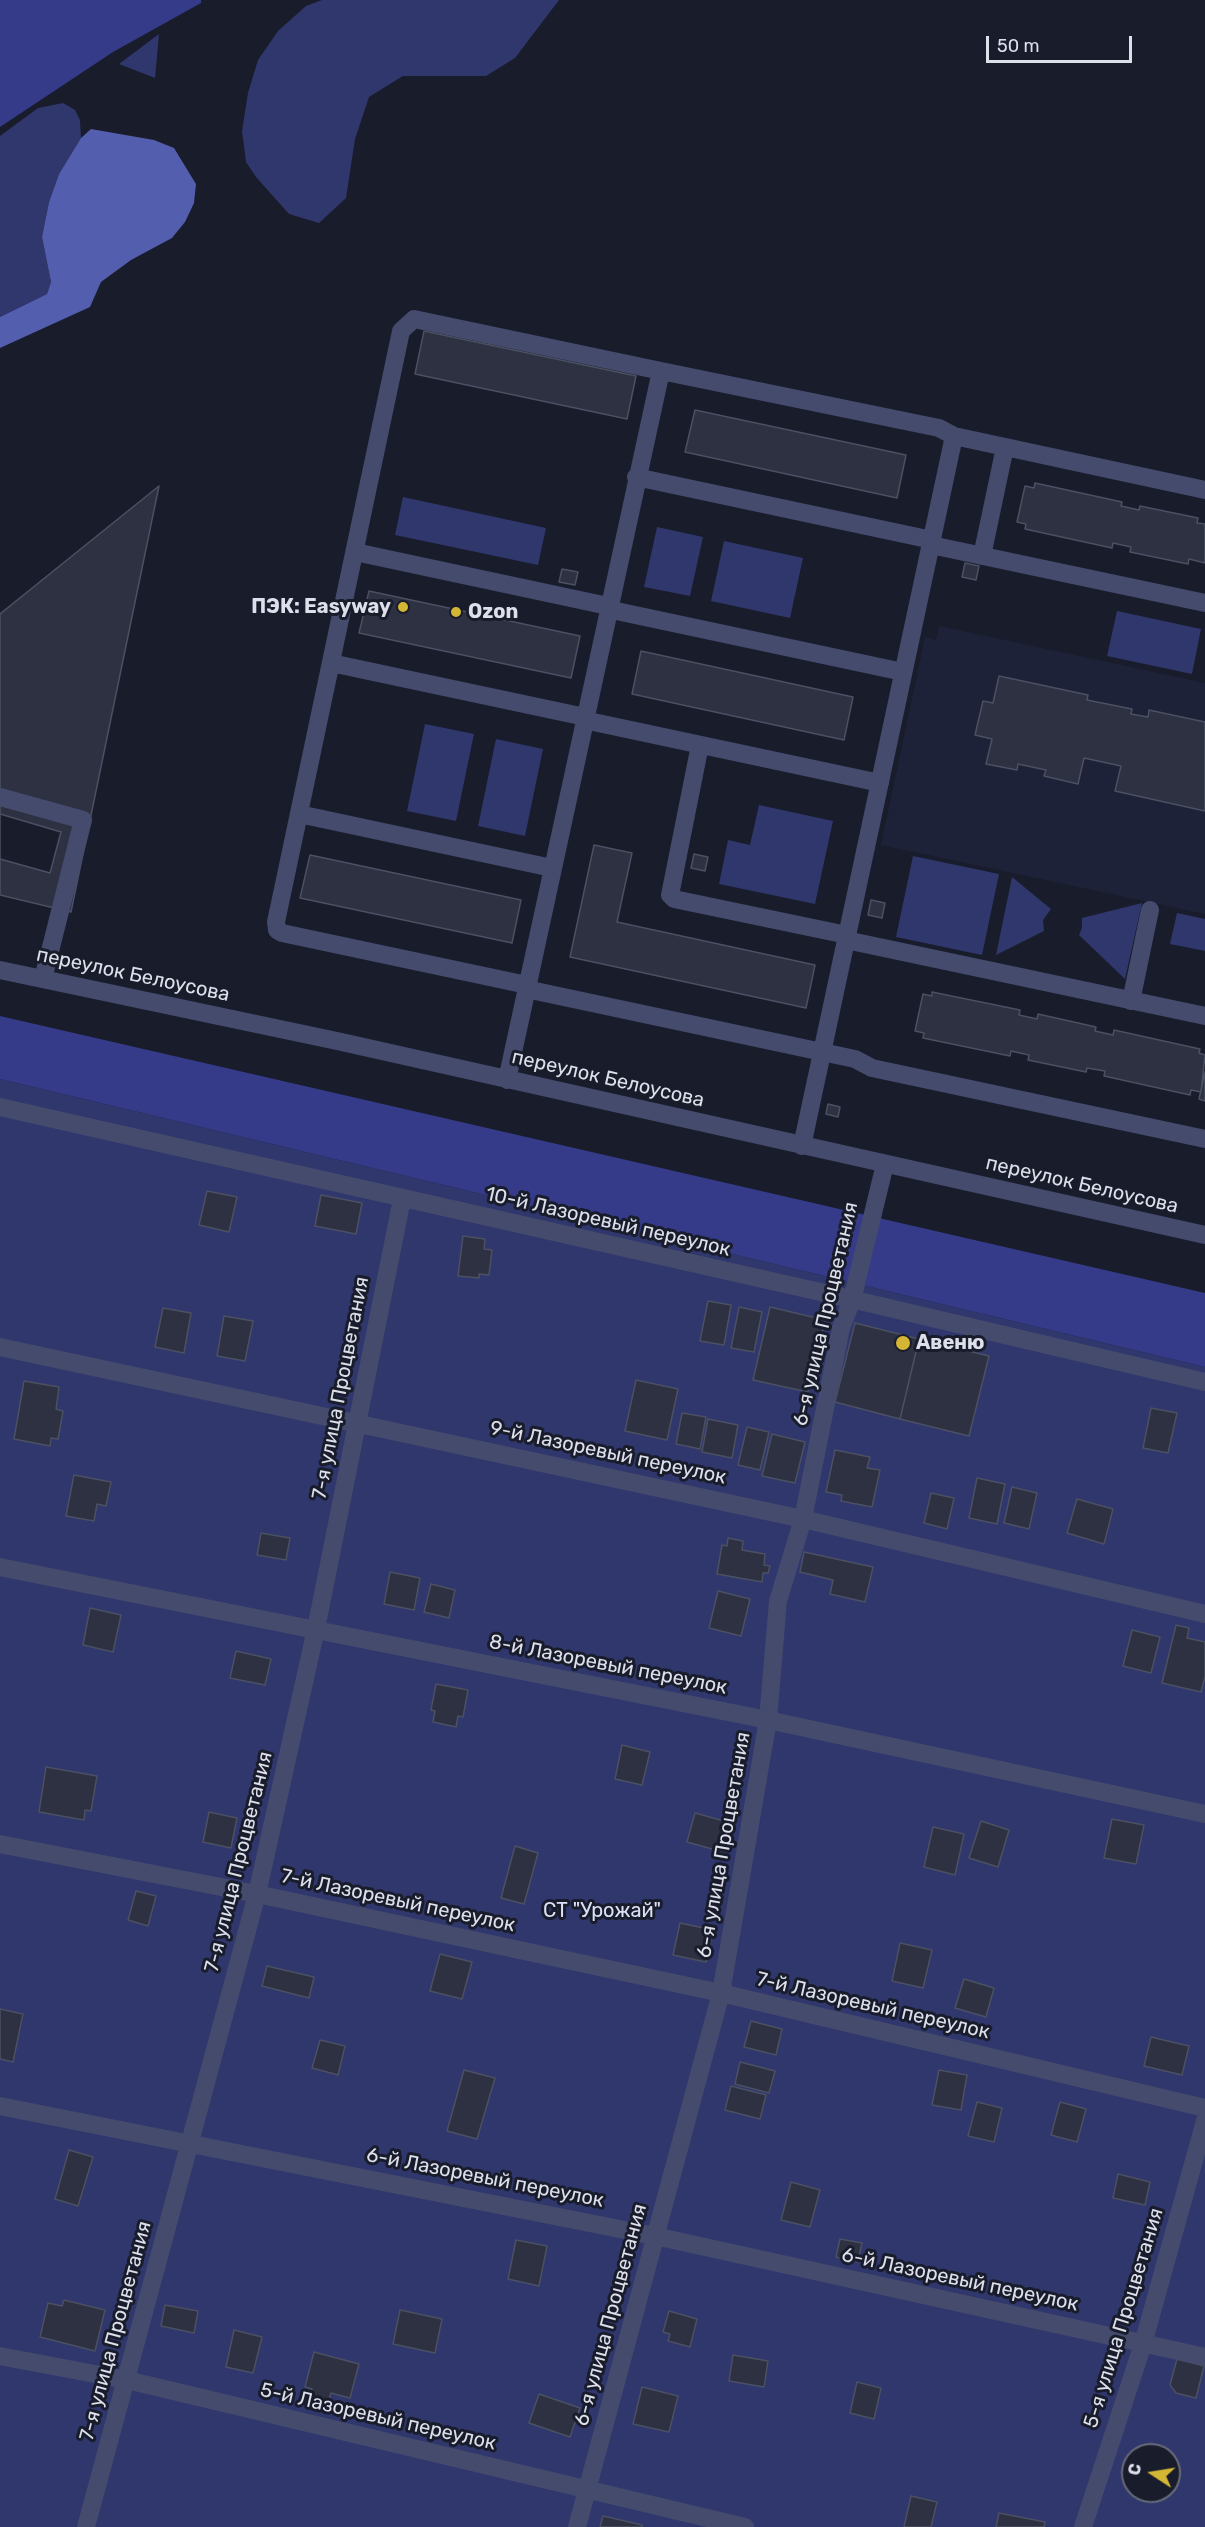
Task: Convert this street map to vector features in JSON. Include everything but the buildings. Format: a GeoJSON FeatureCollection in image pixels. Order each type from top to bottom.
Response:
{"type":"FeatureCollection","features":[{"type":"Feature","properties":{"kind":"street"},"geometry":{"type":"LineString","coordinates":[[1205,490],[954,436],[939,428],[414,319],[401,331],[276,922],[277,930],[282,933],[855,1059],[872,1068],[1205,1139]]}},
{"type":"Feature","properties":{"kind":"street"},"geometry":{"type":"LineString","coordinates":[[507,1080],[660,370]]}},
{"type":"Feature","properties":{"kind":"street"},"geometry":{"type":"LineString","coordinates":[[802,1146],[954,436]]}},
{"type":"Feature","properties":{"kind":"street"},"geometry":{"type":"LineString","coordinates":[[982,556],[1005,447]]}},
{"type":"Feature","properties":{"kind":"street"},"geometry":{"type":"LineString","coordinates":[[636,477],[931,542],[982,556],[1205,603]]}},
{"type":"Feature","properties":{"kind":"street"},"geometry":{"type":"LineString","coordinates":[[355,552],[903,672]]}},
{"type":"Feature","properties":{"kind":"street"},"geometry":{"type":"LineString","coordinates":[[331,663],[880,783]]}},
{"type":"Feature","properties":{"kind":"street"},"geometry":{"type":"LineString","coordinates":[[700,745],[670,895],[674,899],[1205,1016]]}},
{"type":"Feature","properties":{"kind":"street"},"geometry":{"type":"LineString","coordinates":[[0,797],[83,820],[43,978]]}},
{"type":"Feature","properties":{"kind":"street"},"geometry":{"type":"LineString","coordinates":[[299,814],[552,868]]}},
{"type":"Feature","properties":{"kind":"street"},"geometry":{"type":"LineString","coordinates":[[1131,1001],[1150,910]]}},
{"type":"Feature","properties":{"kind":"street","name":"переулок Белоусова"},"geometry":{"type":"LineString","coordinates":[[0,970],[1205,1235]]}},
{"type":"Feature","properties":{"kind":"street","name":"10-й Лазоревый переулок"},"geometry":{"type":"LineString","coordinates":[[0,1107],[1205,1382]]}},
{"type":"Feature","properties":{"kind":"street","name":"6-я улица Процветания"},"geometry":{"type":"LineString","coordinates":[[577,2527],[721,1993],[768,1720],[778,1601],[803,1519],[841,1329],[852,1300],[885,1164]]}},
{"type":"Feature","properties":{"kind":"street","name":"7-я улица Процветания"},"geometry":{"type":"LineString","coordinates":[[86,2527],[257,1894],[316,1629],[402,1199]]}},
{"type":"Feature","properties":{"kind":"street","name":"9-й Лазоревый переулок"},"geometry":{"type":"LineString","coordinates":[[0,1347],[358,1421],[803,1519],[1205,1614]]}},
{"type":"Feature","properties":{"kind":"street","name":"8-й Лазоревый переулок"},"geometry":{"type":"LineString","coordinates":[[0,1567],[768,1720],[1205,1814]]}},
{"type":"Feature","properties":{"kind":"street","name":"7-й Лазоревый переулок"},"geometry":{"type":"LineString","coordinates":[[0,1844],[257,1894],[721,1993],[1205,2108]]}},
{"type":"Feature","properties":{"kind":"street","name":"6-й Лазоревый переулок"},"geometry":{"type":"LineString","coordinates":[[0,2106],[655,2236],[1205,2357]]}},
{"type":"Feature","properties":{"kind":"street","name":"5-я улица Процветания"},"geometry":{"type":"LineString","coordinates":[[1083,2527],[1143,2344],[1205,2121]]}},
{"type":"Feature","properties":{"kind":"street","name":"5-й Лазоревый переулок"},"geometry":{"type":"LineString","coordinates":[[0,2356],[127,2380],[745,2527]]}},
{"type":"Feature","properties":{"kind":"shaded area"},"geometry":{"type":"Polygon","coordinates":[[[0,0],[201,0],[201,3],[113,52],[0,127],[0,0]]]}},
{"type":"Feature","properties":{"kind":"shaded area"},"geometry":{"type":"Polygon","coordinates":[[[91,129],[154,140],[174,148],[196,184],[194,203],[185,222],[172,238],[131,260],[101,282],[90,307],[0,348],[0,317],[47,294],[51,282],[42,237],[49,202],[59,174],[81,138],[91,129]]]}},
{"type":"Feature","properties":{"kind":"shaded area"},"geometry":{"type":"Polygon","coordinates":[[[939,626],[1205,683],[1205,914],[881,845],[925,637],[936,640],[939,626]]]}},
{"type":"Feature","properties":{"kind":"shaded area"},"geometry":{"type":"Polygon","coordinates":[[[0,1016],[1205,1293],[1205,1367],[0,1079],[0,1016]]]}},
{"type":"Feature","properties":{"kind":"green space"},"geometry":{"type":"Polygon","coordinates":[[[322,0],[559,0],[515,58],[486,76],[403,76],[369,97],[355,139],[346,198],[319,223],[289,214],[256,177],[246,162],[242,131],[248,93],[258,60],[278,31],[306,6],[322,0]]]}},
{"type":"Feature","properties":{"kind":"green space"},"geometry":{"type":"Polygon","coordinates":[[[159,34],[155,78],[119,64],[159,34]]]}},
{"type":"Feature","properties":{"kind":"green space"},"geometry":{"type":"Polygon","coordinates":[[[63,103],[75,110],[80,120],[81,138],[59,174],[49,202],[42,237],[51,282],[47,294],[0,317],[0,136],[38,108],[63,103]]]}},
{"type":"Feature","properties":{"kind":"green space"},"geometry":{"type":"Polygon","coordinates":[[[403,497],[546,528],[538,565],[395,535],[403,497]]]}},
{"type":"Feature","properties":{"kind":"green space"},"geometry":{"type":"Polygon","coordinates":[[[657,527],[703,537],[690,596],[644,587],[657,527]]]}},
{"type":"Feature","properties":{"kind":"green space"},"geometry":{"type":"Polygon","coordinates":[[[724,541],[803,558],[790,618],[711,601],[724,541]]]}},
{"type":"Feature","properties":{"kind":"green space"},"geometry":{"type":"Polygon","coordinates":[[[1117,611],[1201,629],[1192,674],[1107,656],[1117,611]]]}},
{"type":"Feature","properties":{"kind":"green space"},"geometry":{"type":"Polygon","coordinates":[[[425,724],[474,734],[456,821],[407,811],[425,724]]]}},
{"type":"Feature","properties":{"kind":"green space"},"geometry":{"type":"Polygon","coordinates":[[[496,739],[543,749],[525,836],[478,826],[496,739]]]}},
{"type":"Feature","properties":{"kind":"green space"},"geometry":{"type":"Polygon","coordinates":[[[759,805],[833,821],[815,904],[719,884],[728,840],[750,845],[759,805]]]}},
{"type":"Feature","properties":{"kind":"green space"},"geometry":{"type":"Polygon","coordinates":[[[913,856],[999,874],[982,955],[896,937],[913,856]]]}},
{"type":"Feature","properties":{"kind":"green space"},"geometry":{"type":"Polygon","coordinates":[[[1012,877],[1051,909],[1043,920],[1044,931],[996,955],[1012,877]]]}},
{"type":"Feature","properties":{"kind":"green space"},"geometry":{"type":"Polygon","coordinates":[[[1142,903],[1125,979],[1079,935],[1082,918],[1142,903]]]}},
{"type":"Feature","properties":{"kind":"green space"},"geometry":{"type":"Polygon","coordinates":[[[1177,913],[1205,919],[1205,951],[1170,944],[1177,913]]]}},
{"type":"Feature","properties":{"kind":"green space","name":"СТ \"Урожай\""},"geometry":{"type":"Polygon","coordinates":[[[0,1079],[1205,1367],[1205,2527],[0,2527],[0,1079]]]}},
{"type":"Feature","properties":{"kind":"place","name":"ПЭК: Easyway"},"geometry":{"type":"Point","coordinates":[403,607]}},
{"type":"Feature","properties":{"kind":"place","name":"Ozon"},"geometry":{"type":"Point","coordinates":[456,612]}},
{"type":"Feature","properties":{"kind":"place","name":"Авеню"},"geometry":{"type":"Point","coordinates":[903,1343]}}]}
